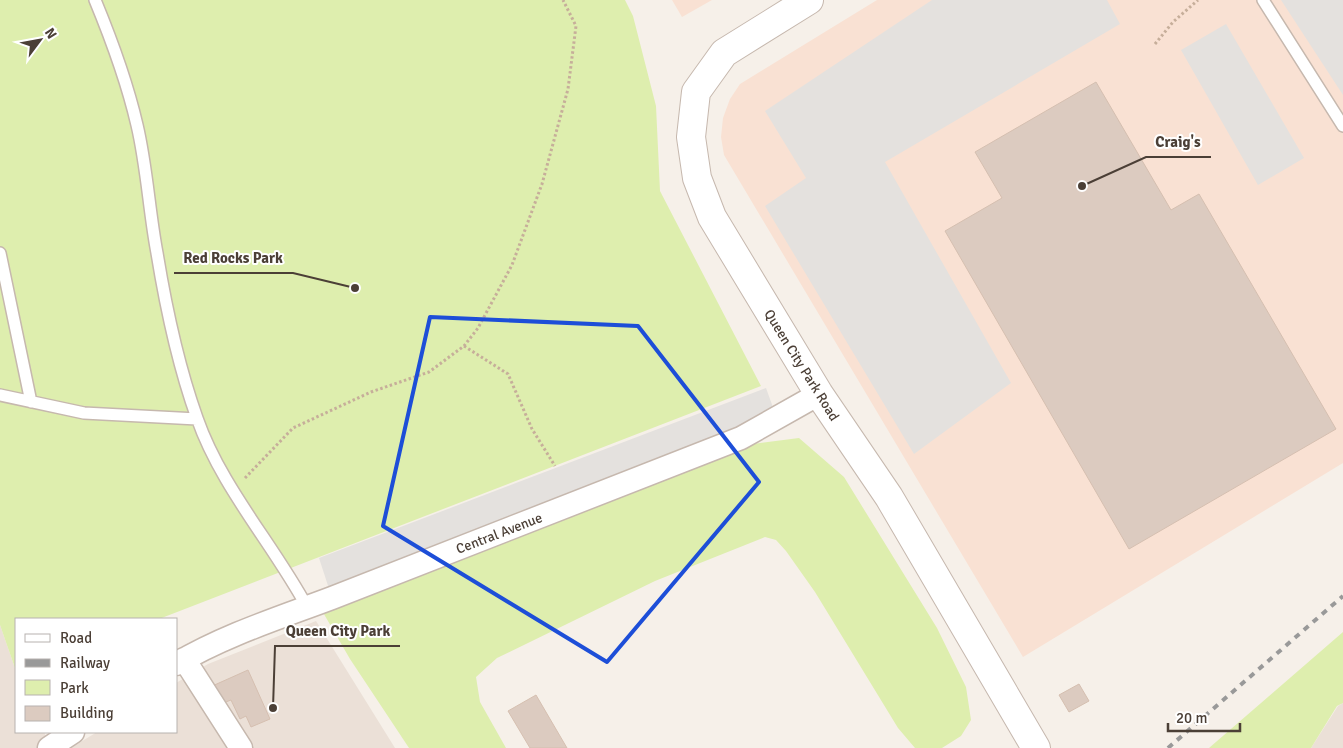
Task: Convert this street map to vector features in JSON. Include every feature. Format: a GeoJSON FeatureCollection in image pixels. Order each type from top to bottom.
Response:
{"type":"FeatureCollection","features":[{"type":"Feature","properties":{"kind":"street","name":"Queen City Park Road"},"geometry":{"type":"LineString","coordinates":[[809,0],[724,53],[696,92],[691,137],[697,178],[712,217],[819,394],[888,497],[1036,748]]}},
{"type":"Feature","properties":{"kind":"street","name":"Central Avenue"},"geometry":{"type":"LineString","coordinates":[[180,662],[218,641],[741,438],[819,394]]}},
{"type":"Feature","properties":{"kind":"street"},"geometry":{"type":"LineString","coordinates":[[180,662],[241,748]]}},
{"type":"Feature","properties":{"kind":"street"},"geometry":{"type":"LineString","coordinates":[[49,748],[71,733]]}},
{"type":"Feature","properties":{"kind":"lane"},"geometry":{"type":"LineString","coordinates":[[95,0],[117,55],[136,120],[157,255],[179,358],[197,419],[214,457],[290,576],[307,607]]}},
{"type":"Feature","properties":{"kind":"lane"},"geometry":{"type":"LineString","coordinates":[[1263,0],[1343,126]]}},
{"type":"Feature","properties":{"kind":"lane"},"geometry":{"type":"LineString","coordinates":[[0,253],[31,402]]}},
{"type":"Feature","properties":{"kind":"lane"},"geometry":{"type":"LineString","coordinates":[[0,395],[84,413],[197,419]]}},
{"type":"Feature","properties":{"kind":"path"},"geometry":{"type":"LineString","coordinates":[[233,489],[293,428],[371,392],[429,372],[464,346],[492,305],[512,265],[542,184],[568,89],[574,54],[576,26],[562,0]]}},
{"type":"Feature","properties":{"kind":"path"},"geometry":{"type":"LineString","coordinates":[[1155,44],[1174,22],[1198,0]]}},
{"type":"Feature","properties":{"kind":"path"},"geometry":{"type":"LineString","coordinates":[[464,346],[508,374],[532,429],[555,466]]}},
{"type":"Feature","properties":{"kind":"highlighted area"},"geometry":{"type":"Polygon","coordinates":[[[430,317],[638,326],[759,482],[607,662],[383,526],[430,317]]]}},
{"type":"Feature","properties":{"kind":"shaded area"},"geometry":{"type":"Polygon","coordinates":[[[672,0],[712,0],[682,17],[672,0]]]}},
{"type":"Feature","properties":{"kind":"shaded area"},"geometry":{"type":"Polygon","coordinates":[[[877,0],[1343,0],[1343,463],[1023,657],[724,155],[721,137],[723,118],[730,99],[740,84],[877,0]]]}},
{"type":"Feature","properties":{"kind":"shaded area"},"geometry":{"type":"Polygon","coordinates":[[[932,0],[1107,0],[1120,24],[885,162],[1011,383],[914,454],[765,206],[806,178],[765,111],[932,0]]]}},
{"type":"Feature","properties":{"kind":"shaded area"},"geometry":{"type":"Polygon","coordinates":[[[1281,0],[1343,0],[1343,95],[1281,0]]]}},
{"type":"Feature","properties":{"kind":"shaded area"},"geometry":{"type":"Polygon","coordinates":[[[1226,24],[1304,158],[1258,185],[1181,50],[1226,24]]]}},
{"type":"Feature","properties":{"kind":"shaded area"},"geometry":{"type":"Polygon","coordinates":[[[766,388],[779,424],[332,598],[319,558],[766,388]]]}},
{"type":"Feature","properties":{"kind":"shaded area"},"geometry":{"type":"Polygon","coordinates":[[[316,621],[395,748],[71,748],[95,733],[178,733],[178,682],[208,664],[316,621]]]}},
{"type":"Feature","properties":{"kind":"shaded area"},"geometry":{"type":"Polygon","coordinates":[[[0,625],[15,668],[15,733],[44,733],[51,748],[0,748],[0,625]]]}},
{"type":"Feature","properties":{"kind":"shaded area"},"geometry":{"type":"Polygon","coordinates":[[[1343,703],[1343,748],[1311,748],[1338,706],[1343,703]]]}},
{"type":"Feature","properties":{"kind":"green space"},"geometry":{"type":"Polygon","coordinates":[[[0,0],[625,0],[633,16],[656,106],[660,191],[761,386],[162,618],[15,618],[15,668],[0,625],[0,0]]]}},
{"type":"Feature","properties":{"kind":"green space"},"geometry":{"type":"Polygon","coordinates":[[[799,438],[844,477],[937,628],[966,687],[971,720],[961,736],[942,748],[915,748],[898,728],[815,592],[776,540],[765,537],[655,581],[497,658],[476,677],[480,702],[506,748],[409,748],[350,659],[321,609],[745,445],[799,438]]]}},
{"type":"Feature","properties":{"kind":"green space"},"geometry":{"type":"Polygon","coordinates":[[[1343,632],[1343,703],[1337,706],[1311,748],[1209,748],[1343,632]]]}},
{"type":"Feature","properties":{"kind":"building"},"geometry":{"type":"Polygon","coordinates":[[[1096,82],[1171,210],[1199,194],[1336,429],[1129,549],[945,231],[1002,198],[975,152],[1096,82]]]}},
{"type":"Feature","properties":{"kind":"building"},"geometry":{"type":"Polygon","coordinates":[[[248,670],[270,719],[251,727],[246,716],[240,719],[231,700],[218,705],[210,687],[248,670]]]}},
{"type":"Feature","properties":{"kind":"building"},"geometry":{"type":"Polygon","coordinates":[[[1079,684],[1089,701],[1069,712],[1059,695],[1079,684]]]}},
{"type":"Feature","properties":{"kind":"building"},"geometry":{"type":"Polygon","coordinates":[[[536,695],[567,748],[530,748],[508,711],[536,695]]]}},
{"type":"Feature","properties":{"kind":"railway"},"geometry":{"type":"LineString","coordinates":[[1168,748],[1343,596]]}},
{"type":"Feature","properties":{"kind":"place","name":"Craig's"},"geometry":{"type":"Point","coordinates":[1082,186]}},
{"type":"Feature","properties":{"kind":"place","name":"Red Rocks Park"},"geometry":{"type":"Point","coordinates":[355,288]}},
{"type":"Feature","properties":{"kind":"place","name":"Queen City Park"},"geometry":{"type":"Point","coordinates":[273,708]}}]}
